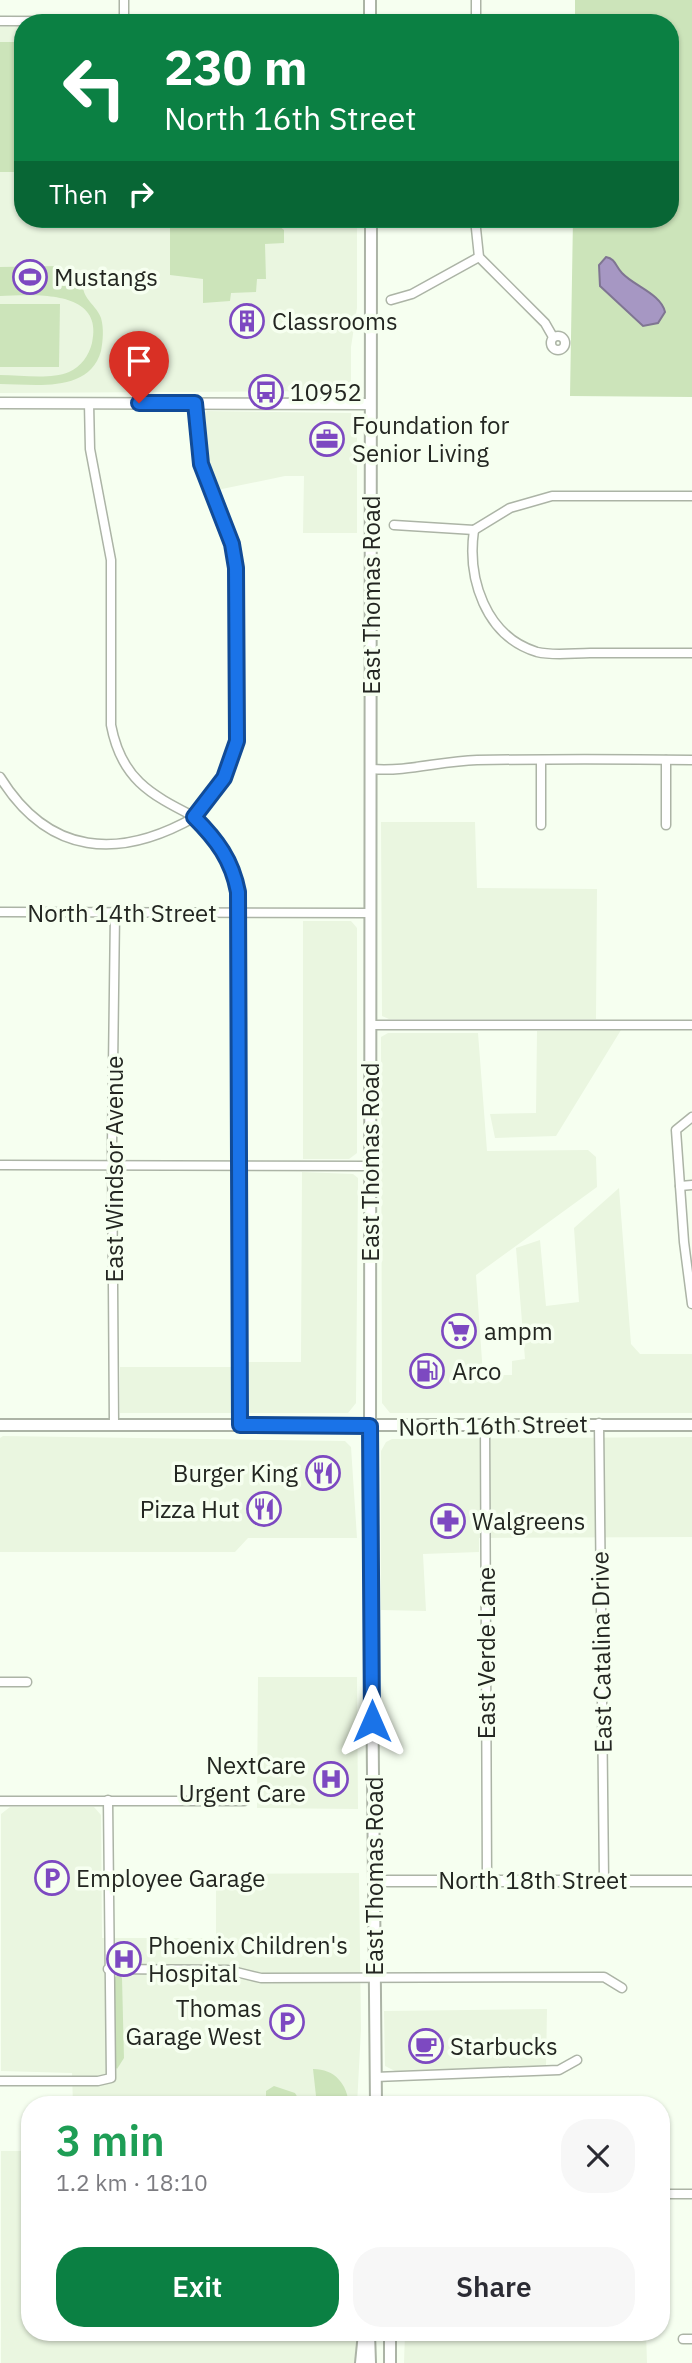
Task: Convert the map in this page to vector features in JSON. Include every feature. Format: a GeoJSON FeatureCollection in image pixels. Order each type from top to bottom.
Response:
{"type":"FeatureCollection","features":[{"type":"Feature","properties":{"kind":"main road","name":"East Thomas Road"},"geometry":{"type":"LineString","coordinates":[[371,228],[370,1426],[376,2096]]}},
{"type":"Feature","properties":{"kind":"main road","name":"North 16th Street"},"geometry":{"type":"LineString","coordinates":[[0,1425],[692,1425]]}},
{"type":"Feature","properties":{"kind":"main road"},"geometry":{"type":"LineString","coordinates":[[361,2363],[363,2341]]}},
{"type":"Feature","properties":{"kind":"main road"},"geometry":{"type":"LineString","coordinates":[[369,2341],[370,2363]]}},
{"type":"Feature","properties":{"kind":"main road"},"geometry":{"type":"LineString","coordinates":[[390,2341],[390,2363]]}},
{"type":"Feature","properties":{"kind":"street"},"geometry":{"type":"LineString","coordinates":[[476,228],[480,257],[545,323],[554,337]]}},
{"type":"Feature","properties":{"kind":"street"},"geometry":{"type":"LineString","coordinates":[[391,300],[412,295],[480,257]]}},
{"type":"Feature","properties":{"kind":"street"},"geometry":{"type":"LineString","coordinates":[[0,403],[370,404]]}},
{"type":"Feature","properties":{"kind":"street"},"geometry":{"type":"LineString","coordinates":[[89,403],[91,457],[111,560],[111,713],[115,748],[130,773],[145,790],[194,817],[215,837],[234,872],[239,913],[240,1425]]}},
{"type":"Feature","properties":{"kind":"street"},"geometry":{"type":"LineString","coordinates":[[0,777],[27,811],[76,841],[106,847],[131,844],[159,836],[194,817],[224,778],[234,753],[238,727],[235,556],[201,464],[195,403]]}},
{"type":"Feature","properties":{"kind":"street"},"geometry":{"type":"LineString","coordinates":[[394,525],[474,530],[510,508],[552,496],[692,496]]}},
{"type":"Feature","properties":{"kind":"street"},"geometry":{"type":"LineString","coordinates":[[474,530],[472,565],[481,599],[495,621],[526,647],[554,653],[692,653]]}},
{"type":"Feature","properties":{"kind":"street"},"geometry":{"type":"LineString","coordinates":[[541,760],[541,825]]}},
{"type":"Feature","properties":{"kind":"street"},"geometry":{"type":"LineString","coordinates":[[666,760],[666,825]]}},
{"type":"Feature","properties":{"kind":"street"},"geometry":{"type":"LineString","coordinates":[[371,769],[411,770],[442,762],[464,761],[692,760]]}},
{"type":"Feature","properties":{"kind":"street","name":"North 14th Street"},"geometry":{"type":"LineString","coordinates":[[0,912],[371,914]]}},
{"type":"Feature","properties":{"kind":"street","name":"East Windsor Avenue"},"geometry":{"type":"LineString","coordinates":[[114,1424],[115,913]]}},
{"type":"Feature","properties":{"kind":"street"},"geometry":{"type":"LineString","coordinates":[[370,1025],[692,1025]]}},
{"type":"Feature","properties":{"kind":"street"},"geometry":{"type":"LineString","coordinates":[[692,1117],[676,1130],[692,1303]]}},
{"type":"Feature","properties":{"kind":"street"},"geometry":{"type":"LineString","coordinates":[[0,1165],[370,1166]]}},
{"type":"Feature","properties":{"kind":"street"},"geometry":{"type":"LineString","coordinates":[[680,1186],[692,1185]]}},
{"type":"Feature","properties":{"kind":"street","name":"East Catalina Drive"},"geometry":{"type":"LineString","coordinates":[[598,1423],[604,1880]]}},
{"type":"Feature","properties":{"kind":"street","name":"East Verde Lane"},"geometry":{"type":"LineString","coordinates":[[485,1425],[487,1880]]}},
{"type":"Feature","properties":{"kind":"street"},"geometry":{"type":"LineString","coordinates":[[0,1682],[27,1682]]}},
{"type":"Feature","properties":{"kind":"street"},"geometry":{"type":"LineString","coordinates":[[0,2081],[98,2081],[111,2078],[108,1800]]}},
{"type":"Feature","properties":{"kind":"street"},"geometry":{"type":"LineString","coordinates":[[0,1801],[244,1801]]}},
{"type":"Feature","properties":{"kind":"street","name":"North 18th Street"},"geometry":{"type":"LineString","coordinates":[[374,1881],[692,1881]]}},
{"type":"Feature","properties":{"kind":"street"},"geometry":{"type":"LineString","coordinates":[[108,1969],[209,1970],[261,1978],[604,1977],[622,1988]]}},
{"type":"Feature","properties":{"kind":"street"},"geometry":{"type":"LineString","coordinates":[[375,2077],[559,2070],[577,2060]]}},
{"type":"Feature","properties":{"kind":"street"},"geometry":{"type":"LineString","coordinates":[[670,2194],[692,2194]]}},
{"type":"Feature","properties":{"kind":"shaded area"},"geometry":{"type":"Polygon","coordinates":[[[0,27],[14,27],[14,228],[357,228],[357,308],[351,347],[351,385],[348,391],[0,393],[0,27]]]}},
{"type":"Feature","properties":{"kind":"shaded area"},"geometry":{"type":"Polygon","coordinates":[[[606,257],[614,261],[627,278],[658,300],[665,312],[658,323],[643,326],[600,286],[599,265],[606,257]]]}},
{"type":"Feature","properties":{"kind":"shaded area"},"geometry":{"type":"Polygon","coordinates":[[[207,411],[351,413],[357,426],[357,533],[303,533],[304,476],[285,476],[217,490],[205,452],[200,416],[207,411]]]}},
{"type":"Feature","properties":{"kind":"shaded area"},"geometry":{"type":"Polygon","coordinates":[[[381,822],[475,822],[477,888],[597,889],[596,1019],[389,1019],[382,1016],[381,822]]]}},
{"type":"Feature","properties":{"kind":"shaded area"},"geometry":{"type":"Polygon","coordinates":[[[303,921],[351,921],[357,928],[357,1153],[349,1159],[303,1159],[303,921]]]}},
{"type":"Feature","properties":{"kind":"shaded area"},"geometry":{"type":"Polygon","coordinates":[[[621,1030],[556,1136],[495,1138],[490,1114],[536,1113],[537,1031],[621,1030]]]}},
{"type":"Feature","properties":{"kind":"shaded area"},"geometry":{"type":"Polygon","coordinates":[[[388,1033],[478,1033],[487,1151],[588,1150],[596,1157],[597,1187],[476,1275],[483,1375],[512,1375],[512,1361],[525,1359],[516,1248],[540,1240],[546,1306],[579,1302],[574,1228],[619,1188],[631,1344],[640,1354],[692,1354],[692,1413],[390,1413],[382,1403],[381,1037],[388,1033]]]}},
{"type":"Feature","properties":{"kind":"shaded area"},"geometry":{"type":"Polygon","coordinates":[[[302,1172],[353,1174],[358,1178],[356,1403],[348,1413],[120,1413],[120,1367],[235,1367],[248,1362],[301,1362],[302,1172]]]}},
{"type":"Feature","properties":{"kind":"shaded area"},"geometry":{"type":"Polygon","coordinates":[[[692,1437],[692,1537],[479,1538],[479,1552],[423,1554],[426,1611],[381,1610],[381,1451],[386,1442],[392,1439],[692,1437]]]}},
{"type":"Feature","properties":{"kind":"shaded area"},"geometry":{"type":"Polygon","coordinates":[[[0,1438],[345,1441],[351,1447],[357,1538],[248,1538],[235,1552],[0,1552],[0,1438]]]}},
{"type":"Feature","properties":{"kind":"shaded area"},"geometry":{"type":"Polygon","coordinates":[[[258,1677],[357,1677],[358,1809],[257,1808],[258,1677]]]}},
{"type":"Feature","properties":{"kind":"shaded area","name":"Phoenix Children's Hospital"},"geometry":{"type":"Polygon","coordinates":[[[10,1807],[94,1807],[101,1815],[102,1938],[216,1938],[216,1874],[359,1873],[361,2029],[357,2096],[73,2096],[72,2073],[1,2071],[1,1814],[10,1807]]]}},
{"type":"Feature","properties":{"kind":"shaded area"},"geometry":{"type":"Polygon","coordinates":[[[547,2009],[546,2068],[395,2071],[385,2066],[384,2011],[547,2009]]]}},
{"type":"Feature","properties":{"kind":"shaded area"},"geometry":{"type":"Polygon","coordinates":[[[1,2151],[21,2151],[21,2341],[359,2341],[358,2363],[1,2363],[1,2151]]]}},
{"type":"Feature","properties":{"kind":"shaded area"},"geometry":{"type":"Polygon","coordinates":[[[405,2341],[646,2341],[647,2363],[404,2363],[405,2341]]]}},
{"type":"Feature","properties":{"kind":"green space"},"geometry":{"type":"Polygon","coordinates":[[[575,0],[692,0],[692,397],[570,396],[573,228],[679,228],[679,14],[575,14],[575,0]]]}},
{"type":"Feature","properties":{"kind":"green space"},"geometry":{"type":"Polygon","coordinates":[[[0,42],[14,42],[14,172],[0,172],[0,42]]]}},
{"type":"Feature","properties":{"kind":"green space"},"geometry":{"type":"Polygon","coordinates":[[[170,228],[284,230],[284,243],[265,244],[266,279],[257,279],[256,292],[231,293],[230,301],[203,303],[203,279],[170,275],[170,228]]]}},
{"type":"Feature","properties":{"kind":"green space"},"geometry":{"type":"Polygon","coordinates":[[[60,266],[61,286],[83,286],[85,295],[101,318],[101,351],[95,365],[85,374],[58,384],[0,384],[0,375],[44,376],[69,372],[81,364],[89,352],[93,325],[88,312],[77,304],[63,298],[47,296],[0,296],[0,267],[60,266]]]}},
{"type":"Feature","properties":{"kind":"green space"},"geometry":{"type":"Polygon","coordinates":[[[0,304],[60,304],[59,367],[0,367],[0,304]]]}},
{"type":"Feature","properties":{"kind":"green space"},"geometry":{"type":"Polygon","coordinates":[[[119,1974],[122,1978],[124,2058],[117,2069],[114,2065],[113,1979],[119,1974]]]}},
{"type":"Feature","properties":{"kind":"green space"},"geometry":{"type":"Polygon","coordinates":[[[313,2069],[334,2075],[343,2084],[348,2096],[316,2096],[313,2069]]]}},
{"type":"Feature","properties":{"kind":"green space"},"geometry":{"type":"Polygon","coordinates":[[[274,2086],[297,2096],[266,2096],[266,2091],[274,2086]]]}},
{"type":"Feature","properties":{"kind":"place","name":"Mustangs"},"geometry":{"type":"Point","coordinates":[30,277]}},
{"type":"Feature","properties":{"kind":"place","name":"Classrooms"},"geometry":{"type":"Point","coordinates":[247,321]}},
{"type":"Feature","properties":{"kind":"place","name":"10952"},"geometry":{"type":"Point","coordinates":[266,392]}},
{"type":"Feature","properties":{"kind":"place","name":"Foundation for Senior Living"},"geometry":{"type":"Point","coordinates":[327,439]}},
{"type":"Feature","properties":{"kind":"place","name":"ampm"},"geometry":{"type":"Point","coordinates":[459,1331]}},
{"type":"Feature","properties":{"kind":"place","name":"Arco"},"geometry":{"type":"Point","coordinates":[427,1371]}},
{"type":"Feature","properties":{"kind":"place","name":"Burger King"},"geometry":{"type":"Point","coordinates":[323,1473]}},
{"type":"Feature","properties":{"kind":"place","name":"Pizza Hut"},"geometry":{"type":"Point","coordinates":[264,1509]}},
{"type":"Feature","properties":{"kind":"place","name":"Walgreens"},"geometry":{"type":"Point","coordinates":[448,1521]}},
{"type":"Feature","properties":{"kind":"place","name":"NextCare Urgent Care"},"geometry":{"type":"Point","coordinates":[331,1779]}},
{"type":"Feature","properties":{"kind":"place","name":"Employee Garage"},"geometry":{"type":"Point","coordinates":[52,1878]}},
{"type":"Feature","properties":{"kind":"place","name":"Phoenix Children's Hospital"},"geometry":{"type":"Point","coordinates":[124,1959]}},
{"type":"Feature","properties":{"kind":"place","name":"Thomas Garage West"},"geometry":{"type":"Point","coordinates":[287,2022]}},
{"type":"Feature","properties":{"kind":"place","name":"Starbucks"},"geometry":{"type":"Point","coordinates":[426,2046]}},
{"type":"Feature","properties":{"kind":"route"},"geometry":{"type":"LineString","coordinates":[[139,403],[195,403],[201,464],[235,556],[237,741],[224,778],[194,817],[215,837],[227,856],[238,892],[240,1425],[370,1426],[372,1721]]}}]}
